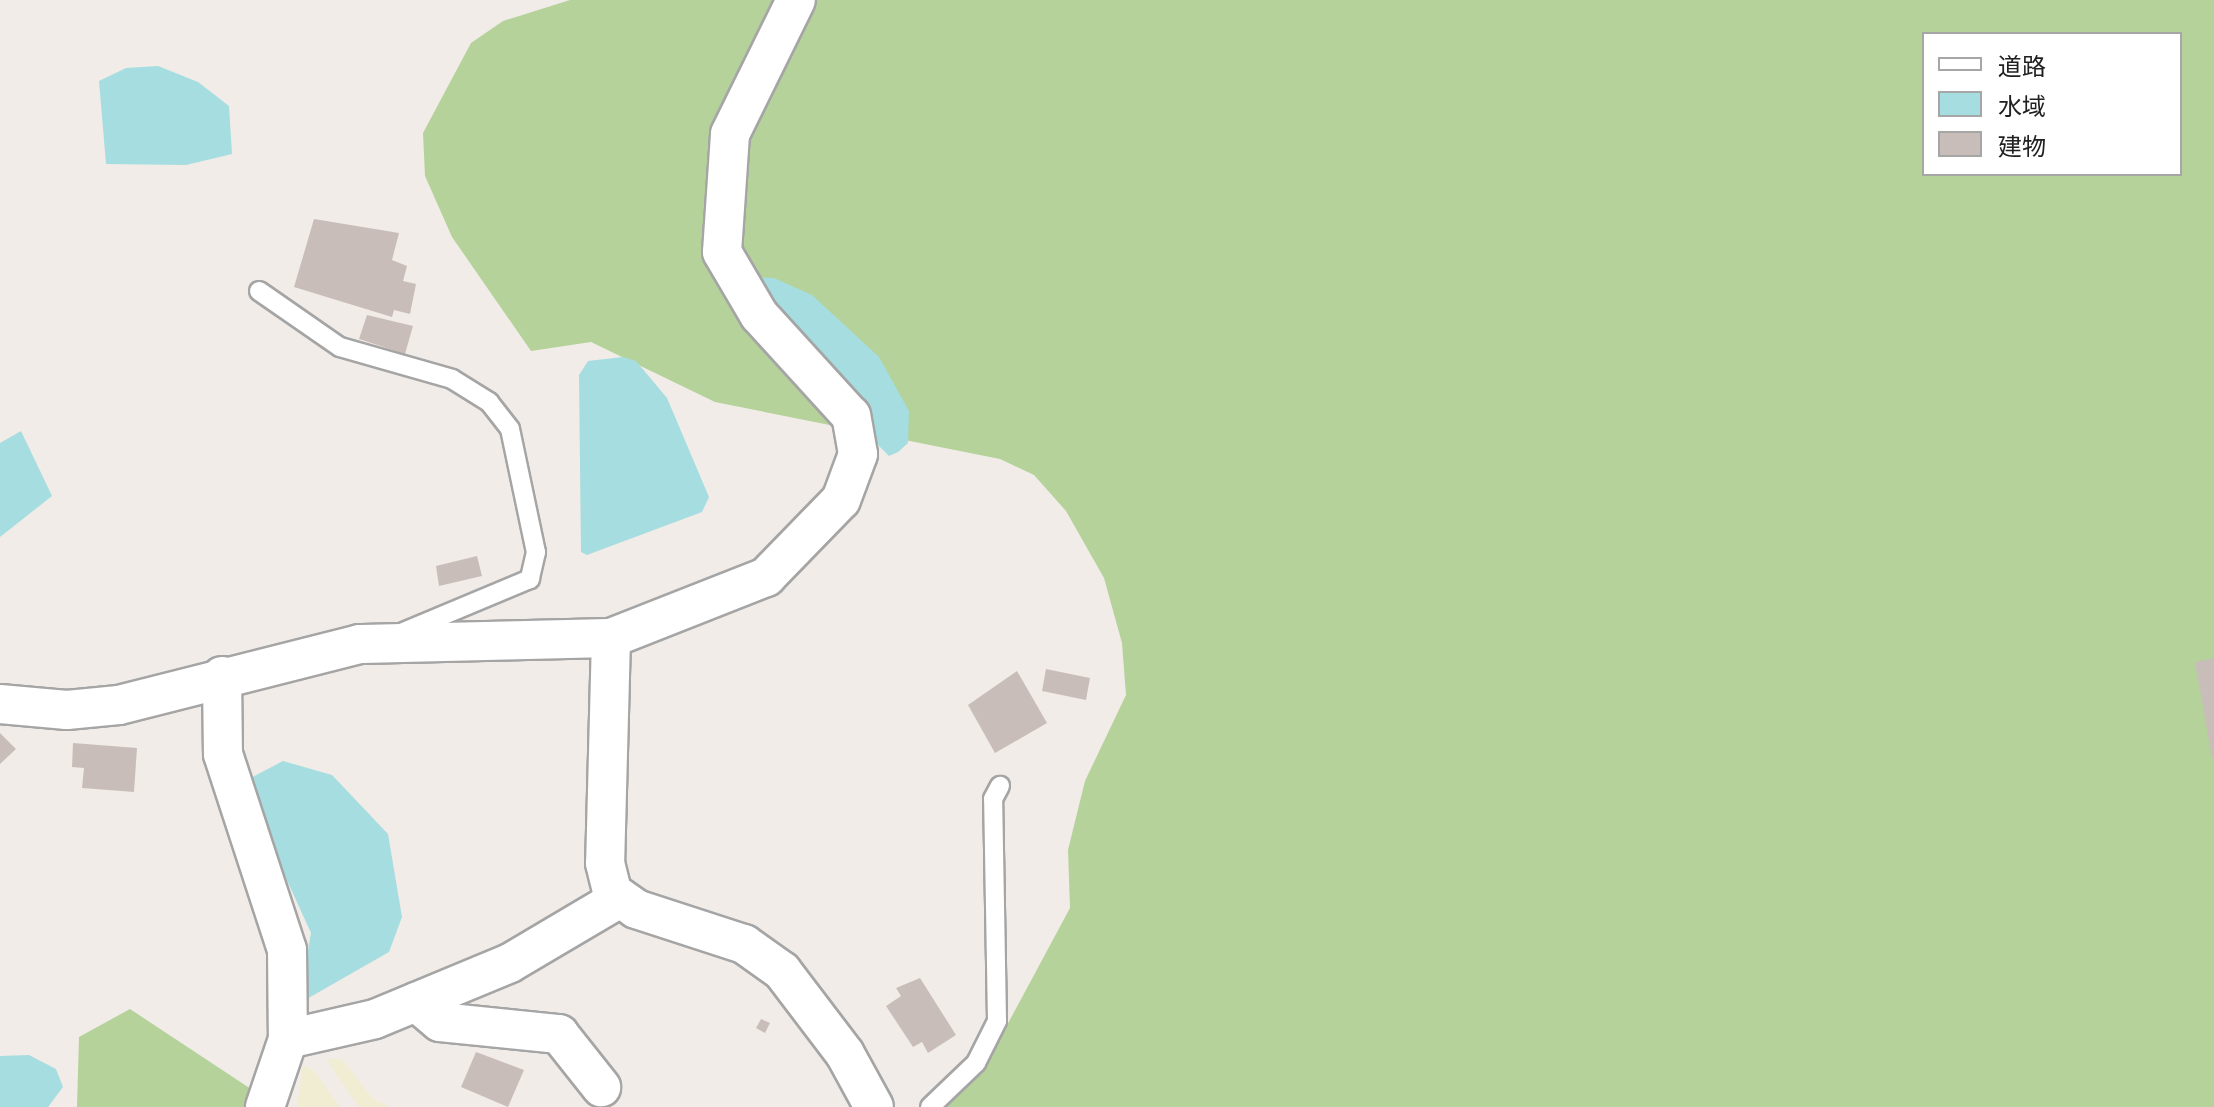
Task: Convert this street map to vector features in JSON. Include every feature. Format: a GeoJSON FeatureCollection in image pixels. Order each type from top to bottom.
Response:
{"type":"FeatureCollection","features":[{"type":"Feature","properties":{"kind":"street"},"geometry":{"type":"LineString","coordinates":[[0,704],[94,708],[222,676],[384,642],[611,638],[766,577],[841,500],[858,454],[851,416],[759,315],[722,252],[730,134],[796,0]]}},
{"type":"Feature","properties":{"kind":"street"},"geometry":{"type":"LineString","coordinates":[[611,638],[605,863],[620,898],[744,944],[774,964],[845,1054],[874,1107]]}},
{"type":"Feature","properties":{"kind":"street"},"geometry":{"type":"LineString","coordinates":[[222,676],[223,754],[287,950],[288,1039],[265,1107]]}},
{"type":"Feature","properties":{"kind":"street"},"geometry":{"type":"LineString","coordinates":[[288,1039],[416,1002],[510,963],[620,898]]}},
{"type":"Feature","properties":{"kind":"street"},"geometry":{"type":"LineString","coordinates":[[416,1002],[440,1022],[559,1034],[601,1087]]}},
{"type":"Feature","properties":{"kind":"lane"},"geometry":{"type":"LineString","coordinates":[[259,291],[340,347],[452,379],[489,402],[510,429],[536,552],[530,579],[384,642]]}},
{"type":"Feature","properties":{"kind":"lane"},"geometry":{"type":"LineString","coordinates":[[930,1107],[976,1063],[997,1021],[993,799],[1000,786]]}},
{"type":"Feature","properties":{"kind":"shaded area"},"geometry":{"type":"Polygon","coordinates":[[[326,1059],[342,1059],[373,1099],[391,1107],[359,1107],[326,1059]]]}},
{"type":"Feature","properties":{"kind":"shaded area"},"geometry":{"type":"Polygon","coordinates":[[[303,1065],[314,1071],[340,1107],[297,1107],[303,1065]]]}},
{"type":"Feature","properties":{"kind":"green space"},"geometry":{"type":"Polygon","coordinates":[[[570,0],[2214,0],[2214,1107],[941,1107],[991,1055],[1070,908],[1068,850],[1085,781],[1126,695],[1122,643],[1104,578],[1066,511],[1034,475],[1000,459],[715,402],[591,342],[531,351],[452,237],[425,176],[423,133],[471,43],[503,21],[570,0]]]}},
{"type":"Feature","properties":{"kind":"green space"},"geometry":{"type":"Polygon","coordinates":[[[130,1009],[254,1091],[253,1107],[77,1107],[79,1037],[130,1009]]]}},
{"type":"Feature","properties":{"kind":"water"},"geometry":{"type":"Polygon","coordinates":[[[158,66],[198,82],[229,106],[232,154],[186,165],[106,164],[99,81],[126,68],[158,66]]]}},
{"type":"Feature","properties":{"kind":"water"},"geometry":{"type":"Polygon","coordinates":[[[751,277],[774,278],[812,295],[879,357],[909,411],[908,443],[898,452],[889,456],[871,438],[751,277]]]}},
{"type":"Feature","properties":{"kind":"water"},"geometry":{"type":"Polygon","coordinates":[[[623,357],[636,361],[667,398],[709,497],[702,512],[587,555],[581,552],[579,375],[588,361],[623,357]]]}},
{"type":"Feature","properties":{"kind":"water"},"geometry":{"type":"Polygon","coordinates":[[[21,431],[52,496],[0,537],[0,443],[21,431]]]}},
{"type":"Feature","properties":{"kind":"water"},"geometry":{"type":"Polygon","coordinates":[[[283,761],[332,775],[388,834],[402,917],[389,952],[305,1000],[300,995],[311,933],[250,799],[249,779],[283,761]]]}},
{"type":"Feature","properties":{"kind":"water"},"geometry":{"type":"Polygon","coordinates":[[[29,1055],[56,1069],[63,1087],[48,1107],[0,1107],[0,1056],[29,1055]]]}},
{"type":"Feature","properties":{"kind":"building"},"geometry":{"type":"Polygon","coordinates":[[[314,219],[399,233],[392,260],[407,266],[403,281],[416,284],[410,314],[394,310],[392,317],[294,287],[314,219]]]}},
{"type":"Feature","properties":{"kind":"building"},"geometry":{"type":"Polygon","coordinates":[[[367,315],[413,326],[405,354],[359,339],[367,315]]]}},
{"type":"Feature","properties":{"kind":"building"},"geometry":{"type":"Polygon","coordinates":[[[477,556],[482,576],[439,586],[436,566],[477,556]]]}},
{"type":"Feature","properties":{"kind":"building"},"geometry":{"type":"Polygon","coordinates":[[[2214,658],[2214,758],[2212,758],[2195,662],[2214,658]]]}},
{"type":"Feature","properties":{"kind":"building"},"geometry":{"type":"Polygon","coordinates":[[[1046,669],[1090,678],[1086,700],[1042,691],[1046,669]]]}},
{"type":"Feature","properties":{"kind":"building"},"geometry":{"type":"Polygon","coordinates":[[[1017,671],[1047,723],[995,753],[968,705],[1017,671]]]}},
{"type":"Feature","properties":{"kind":"building"},"geometry":{"type":"Polygon","coordinates":[[[0,733],[16,749],[0,764],[0,733]]]}},
{"type":"Feature","properties":{"kind":"building"},"geometry":{"type":"Polygon","coordinates":[[[73,743],[137,748],[134,792],[82,788],[84,768],[72,767],[73,743]]]}},
{"type":"Feature","properties":{"kind":"building"},"geometry":{"type":"Polygon","coordinates":[[[920,978],[956,1035],[928,1053],[922,1042],[913,1047],[886,1006],[901,996],[896,988],[920,978]]]}},
{"type":"Feature","properties":{"kind":"building"},"geometry":{"type":"Polygon","coordinates":[[[761,1019],[770,1023],[765,1033],[756,1028],[761,1019]]]}},
{"type":"Feature","properties":{"kind":"building"},"geometry":{"type":"Polygon","coordinates":[[[476,1052],[524,1070],[508,1107],[461,1087],[476,1052]]]}}]}
